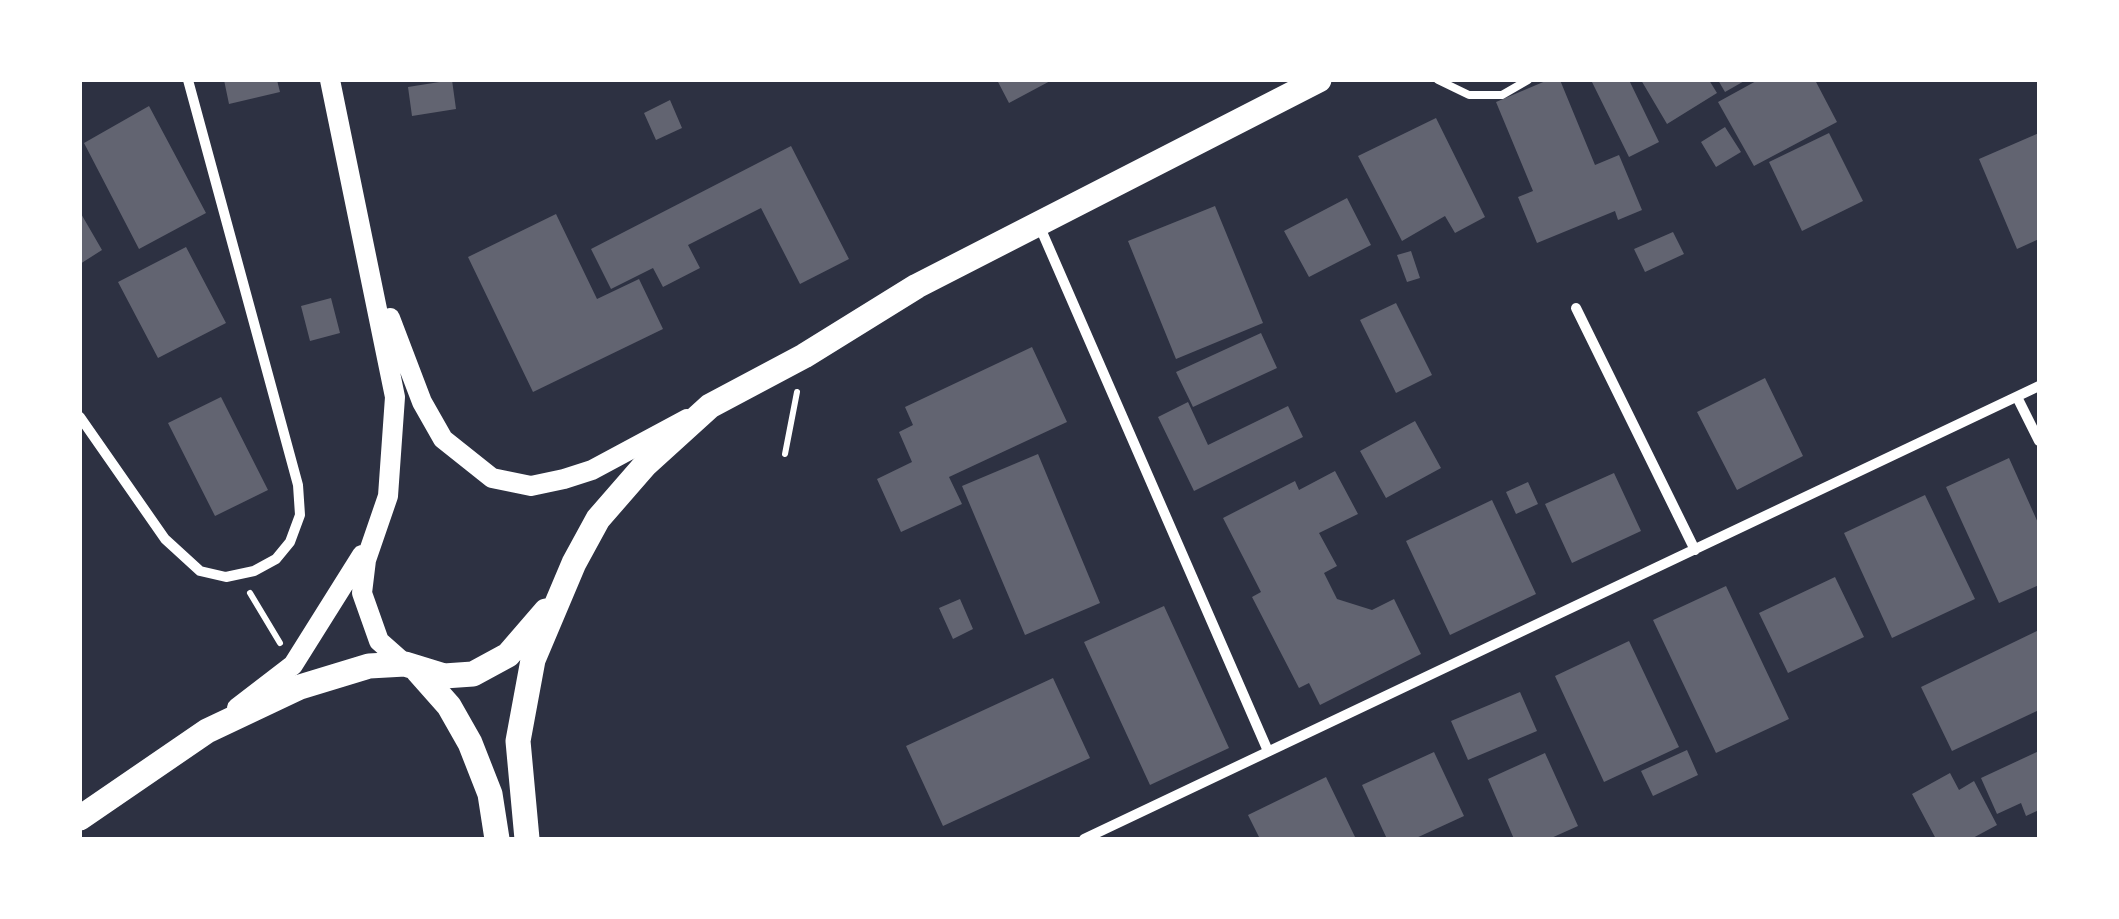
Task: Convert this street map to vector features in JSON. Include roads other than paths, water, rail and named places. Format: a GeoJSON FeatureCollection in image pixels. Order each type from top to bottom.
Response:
{"type":"FeatureCollection","features":[{"type":"Feature","properties":{"kind":"main road"},"geometry":{"type":"LineString","coordinates":[[330,80],[395,398],[388,496],[362,581],[365,610],[379,641],[450,706],[490,794],[497,839]]}},
{"type":"Feature","properties":{"kind":"main road"},"geometry":{"type":"LineString","coordinates":[[368,254],[431,419],[458,454],[492,478],[531,486],[578,475],[804,356],[917,286],[1319,80]]}},
{"type":"Feature","properties":{"kind":"main road"},"geometry":{"type":"LineString","coordinates":[[527,839],[518,763],[522,700],[564,587],[598,519],[624,486],[710,406]]}},
{"type":"Feature","properties":{"kind":"main road"},"geometry":{"type":"LineString","coordinates":[[80,818],[293,666],[375,531]]}},
{"type":"Feature","properties":{"kind":"main road"},"geometry":{"type":"LineString","coordinates":[[207,731],[328,676],[369,666],[410,667],[453,677],[492,666],[508,656],[564,587]]}},
{"type":"Feature","properties":{"kind":"street"},"geometry":{"type":"LineString","coordinates":[[80,417],[178,554],[212,576],[240,575],[276,558],[296,529],[298,485],[188,80]]}},
{"type":"Feature","properties":{"kind":"street"},"geometry":{"type":"LineString","coordinates":[[1038,223],[1268,751]]}},
{"type":"Feature","properties":{"kind":"street"},"geometry":{"type":"LineString","coordinates":[[1576,308],[1694,550]]}},
{"type":"Feature","properties":{"kind":"street"},"geometry":{"type":"LineString","coordinates":[[1084,839],[2039,386]]}},
{"type":"Feature","properties":{"kind":"street"},"geometry":{"type":"LineString","coordinates":[[2017,397],[2039,441]]}},
{"type":"Feature","properties":{"kind":"lane"},"geometry":{"type":"LineString","coordinates":[[1438,80],[1469,95],[1502,95],[1528,80]]}}]}
